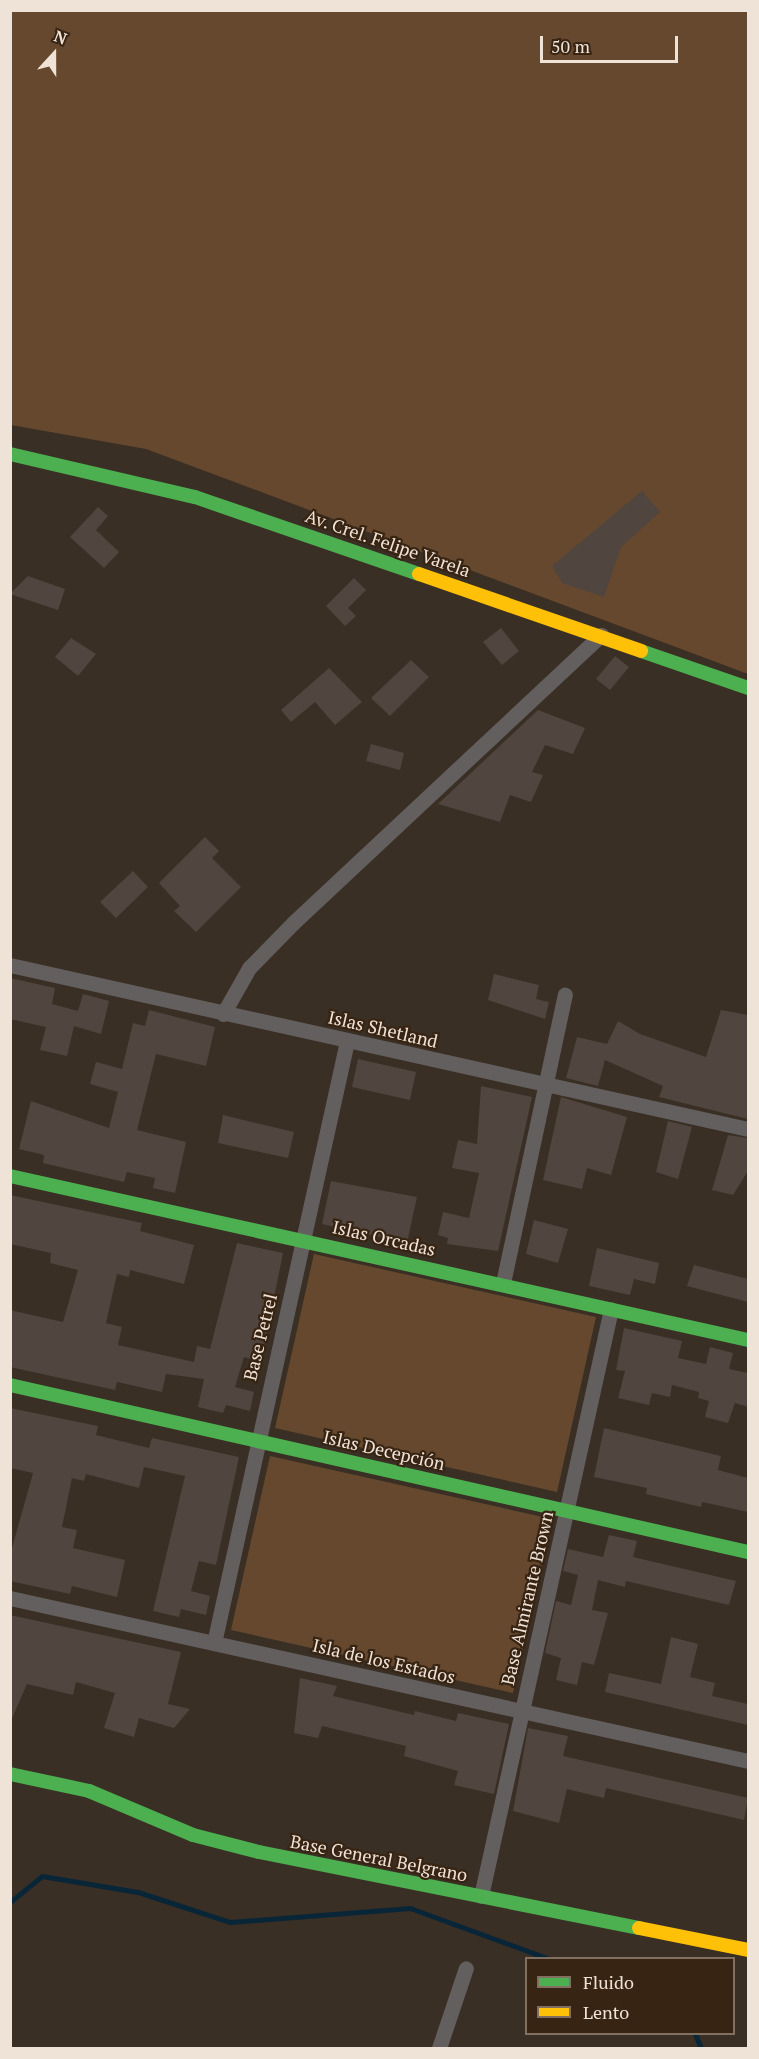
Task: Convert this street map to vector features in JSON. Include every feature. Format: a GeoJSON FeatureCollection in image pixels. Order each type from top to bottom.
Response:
{"type":"FeatureCollection","features":[{"type":"Feature","properties":{"kind":"street","name":"Av. Crel. Felipe Varela"},"geometry":{"type":"LineString","coordinates":[[10,454],[195,497],[601,635],[748,688]]}},
{"type":"Feature","properties":{"kind":"street"},"geometry":{"type":"LineString","coordinates":[[223,1014],[249,968],[293,923],[601,635]]}},
{"type":"Feature","properties":{"kind":"street","name":"Islas Shetland"},"geometry":{"type":"LineString","coordinates":[[10,965],[748,1129]]}},
{"type":"Feature","properties":{"kind":"street"},"geometry":{"type":"LineString","coordinates":[[503,1283],[565,995]]}},
{"type":"Feature","properties":{"kind":"street","name":"Base Petrel"},"geometry":{"type":"LineString","coordinates":[[214,1643],[256,1438],[304,1238],[347,1041]]}},
{"type":"Feature","properties":{"kind":"street","name":"Islas Orcadas"},"geometry":{"type":"LineString","coordinates":[[10,1176],[304,1238],[748,1340]]}},
{"type":"Feature","properties":{"kind":"street","name":"Base Almirante Brown"},"geometry":{"type":"LineString","coordinates":[[481,1896],[610,1309]]}},
{"type":"Feature","properties":{"kind":"street","name":"Islas Decepción"},"geometry":{"type":"LineString","coordinates":[[10,1384],[256,1438],[567,1512],[748,1552]]}},
{"type":"Feature","properties":{"kind":"street","name":"Isla de los Estados"},"geometry":{"type":"LineString","coordinates":[[10,1598],[748,1761]]}},
{"type":"Feature","properties":{"kind":"street","name":"Base General Belgrano"},"geometry":{"type":"LineString","coordinates":[[10,1774],[89,1791],[193,1835],[248,1850],[748,1950]]}},
{"type":"Feature","properties":{"kind":"street"},"geometry":{"type":"LineString","coordinates":[[440,2049],[466,1968]]}},
{"type":"Feature","properties":{"kind":"shaded area"},"geometry":{"type":"Polygon","coordinates":[[[10,11],[748,11],[748,674],[146,449],[11,425],[10,11]]]}},
{"type":"Feature","properties":{"kind":"shaded area"},"geometry":{"type":"Polygon","coordinates":[[[314,1254],[596,1317],[557,1492],[275,1428],[314,1254]]]}},
{"type":"Feature","properties":{"kind":"shaded area"},"geometry":{"type":"Polygon","coordinates":[[[270,1456],[552,1519],[513,1693],[231,1630],[270,1456]]]}},
{"type":"Feature","properties":{"kind":"building"},"geometry":{"type":"Polygon","coordinates":[[[642,491],[660,512],[621,547],[604,597],[562,583],[552,566],[642,491]]]}},
{"type":"Feature","properties":{"kind":"building"},"geometry":{"type":"Polygon","coordinates":[[[98,507],[108,516],[96,530],[119,552],[104,568],[70,537],[98,507]]]}},
{"type":"Feature","properties":{"kind":"building"},"geometry":{"type":"Polygon","coordinates":[[[28,576],[65,589],[58,610],[10,594],[28,576]]]}},
{"type":"Feature","properties":{"kind":"building"},"geometry":{"type":"Polygon","coordinates":[[[354,578],[366,590],[348,608],[356,616],[345,626],[326,606],[354,578]]]}},
{"type":"Feature","properties":{"kind":"building"},"geometry":{"type":"Polygon","coordinates":[[[501,628],[519,651],[502,665],[483,642],[501,628]]]}},
{"type":"Feature","properties":{"kind":"building"},"geometry":{"type":"Polygon","coordinates":[[[71,638],[96,654],[78,676],[55,657],[71,638]]]}},
{"type":"Feature","properties":{"kind":"building"},"geometry":{"type":"Polygon","coordinates":[[[615,656],[629,667],[610,690],[596,679],[615,656]]]}},
{"type":"Feature","properties":{"kind":"building"},"geometry":{"type":"Polygon","coordinates":[[[411,660],[429,677],[390,716],[371,698],[411,660]]]}},
{"type":"Feature","properties":{"kind":"building"},"geometry":{"type":"Polygon","coordinates":[[[329,668],[362,702],[335,725],[315,702],[291,722],[281,710],[329,668]]]}},
{"type":"Feature","properties":{"kind":"building"},"geometry":{"type":"Polygon","coordinates":[[[538,710],[585,728],[573,754],[545,745],[532,772],[543,775],[531,802],[510,795],[500,822],[438,804],[538,710]]]}},
{"type":"Feature","properties":{"kind":"building"},"geometry":{"type":"Polygon","coordinates":[[[371,744],[404,753],[400,770],[366,761],[371,744]]]}},
{"type":"Feature","properties":{"kind":"building"},"geometry":{"type":"Polygon","coordinates":[[[205,837],[219,851],[212,858],[241,887],[196,932],[174,911],[180,906],[159,883],[205,837]]]}},
{"type":"Feature","properties":{"kind":"building"},"geometry":{"type":"Polygon","coordinates":[[[133,871],[148,887],[116,918],[100,902],[133,871]]]}},
{"type":"Feature","properties":{"kind":"building"},"geometry":{"type":"Polygon","coordinates":[[[494,974],[539,985],[536,999],[549,1002],[545,1019],[488,1000],[494,974]]]}},
{"type":"Feature","properties":{"kind":"building"},"geometry":{"type":"Polygon","coordinates":[[[10,978],[55,988],[52,1004],[78,1011],[83,994],[109,1001],[101,1034],[74,1026],[67,1056],[40,1050],[46,1027],[10,1019],[10,978]]]}},
{"type":"Feature","properties":{"kind":"building"},"geometry":{"type":"Polygon","coordinates":[[[149,1010],[215,1027],[206,1066],[156,1054],[137,1130],[186,1142],[175,1193],[153,1188],[155,1178],[127,1172],[124,1182],[43,1163],[44,1155],[19,1149],[31,1101],[109,1128],[118,1092],[90,1084],[96,1062],[122,1069],[133,1023],[145,1026],[149,1010]]]}},
{"type":"Feature","properties":{"kind":"building"},"geometry":{"type":"Polygon","coordinates":[[[721,1010],[748,1015],[748,1119],[659,1097],[663,1086],[605,1060],[598,1086],[566,1078],[577,1037],[607,1044],[618,1021],[640,1034],[706,1057],[721,1010]]]}},
{"type":"Feature","properties":{"kind":"building"},"geometry":{"type":"Polygon","coordinates":[[[358,1059],[416,1072],[410,1100],[352,1087],[358,1059]]]}},
{"type":"Feature","properties":{"kind":"building"},"geometry":{"type":"Polygon","coordinates":[[[481,1086],[532,1097],[498,1251],[447,1244],[448,1238],[438,1235],[443,1212],[469,1218],[479,1173],[452,1168],[458,1140],[477,1144],[481,1086]]]}},
{"type":"Feature","properties":{"kind":"building"},"geometry":{"type":"Polygon","coordinates":[[[561,1097],[627,1117],[611,1175],[587,1168],[582,1189],[543,1180],[561,1097]]]}},
{"type":"Feature","properties":{"kind":"building"},"geometry":{"type":"Polygon","coordinates":[[[223,1115],[294,1132],[288,1158],[218,1143],[223,1115]]]}},
{"type":"Feature","properties":{"kind":"building"},"geometry":{"type":"Polygon","coordinates":[[[668,1121],[692,1127],[678,1179],[656,1172],[668,1121]]]}},
{"type":"Feature","properties":{"kind":"building"},"geometry":{"type":"Polygon","coordinates":[[[728,1135],[748,1138],[748,1171],[733,1195],[712,1190],[728,1135]]]}},
{"type":"Feature","properties":{"kind":"building"},"geometry":{"type":"Polygon","coordinates":[[[331,1181],[417,1197],[407,1243],[322,1224],[331,1181]]]}},
{"type":"Feature","properties":{"kind":"building"},"geometry":{"type":"Polygon","coordinates":[[[10,1195],[142,1223],[140,1231],[194,1245],[184,1284],[130,1270],[129,1277],[117,1274],[106,1323],[122,1327],[118,1345],[194,1362],[197,1346],[210,1349],[237,1243],[283,1253],[261,1362],[244,1357],[235,1387],[254,1392],[250,1411],[226,1405],[223,1413],[198,1407],[204,1379],[166,1374],[162,1392],[117,1382],[115,1390],[10,1367],[10,1310],[63,1322],[78,1270],[50,1263],[51,1253],[10,1244],[10,1195]]]}},
{"type":"Feature","properties":{"kind":"building"},"geometry":{"type":"Polygon","coordinates":[[[534,1220],[568,1229],[558,1263],[526,1254],[534,1220]]]}},
{"type":"Feature","properties":{"kind":"building"},"geometry":{"type":"Polygon","coordinates":[[[597,1248],[659,1263],[655,1284],[634,1279],[630,1295],[589,1286],[597,1248]]]}},
{"type":"Feature","properties":{"kind":"building"},"geometry":{"type":"Polygon","coordinates":[[[694,1265],[748,1279],[748,1302],[687,1286],[694,1265]]]}},
{"type":"Feature","properties":{"kind":"building"},"geometry":{"type":"Polygon","coordinates":[[[624,1328],[682,1341],[678,1358],[706,1364],[710,1347],[733,1353],[729,1369],[748,1373],[748,1407],[735,1403],[728,1423],[705,1417],[709,1401],[698,1398],[699,1392],[672,1385],[670,1397],[652,1393],[649,1405],[618,1398],[625,1371],[616,1370],[624,1328]]]}},
{"type":"Feature","properties":{"kind":"building"},"geometry":{"type":"Polygon","coordinates":[[[10,1408],[98,1426],[96,1435],[149,1448],[152,1438],[239,1457],[216,1565],[199,1561],[191,1591],[210,1596],[206,1615],[181,1609],[179,1617],[153,1611],[185,1476],[144,1467],[139,1488],[86,1474],[84,1481],[72,1478],[62,1527],[77,1530],[73,1548],[125,1560],[117,1597],[72,1586],[70,1594],[10,1581],[10,1555],[33,1473],[10,1468],[10,1408]]]}},
{"type":"Feature","properties":{"kind":"building"},"geometry":{"type":"Polygon","coordinates":[[[604,1428],[721,1456],[718,1470],[748,1478],[748,1512],[702,1502],[701,1507],[646,1494],[647,1488],[594,1477],[604,1428]]]}},
{"type":"Feature","properties":{"kind":"building"},"geometry":{"type":"Polygon","coordinates":[[[609,1535],[637,1541],[633,1557],[736,1581],[729,1605],[626,1581],[625,1587],[598,1580],[592,1610],[608,1613],[594,1665],[582,1662],[577,1685],[556,1680],[561,1658],[545,1653],[556,1601],[571,1605],[578,1575],[563,1571],[568,1549],[603,1557],[609,1535]]]}},
{"type":"Feature","properties":{"kind":"building"},"geometry":{"type":"Polygon","coordinates":[[[10,1615],[181,1652],[168,1704],[190,1709],[174,1728],[139,1718],[134,1737],[104,1728],[115,1693],[76,1682],[73,1695],[27,1684],[10,1723],[10,1615]]]}},
{"type":"Feature","properties":{"kind":"building"},"geometry":{"type":"Polygon","coordinates":[[[671,1637],[698,1644],[690,1677],[715,1683],[712,1696],[748,1704],[748,1725],[605,1692],[609,1673],[661,1684],[671,1637]]]}},
{"type":"Feature","properties":{"kind":"building"},"geometry":{"type":"Polygon","coordinates":[[[300,1678],[337,1686],[333,1696],[414,1715],[415,1711],[456,1721],[458,1713],[509,1724],[494,1794],[454,1785],[458,1771],[404,1756],[406,1746],[322,1726],[318,1738],[294,1733],[300,1678]]]}},
{"type":"Feature","properties":{"kind":"building"},"geometry":{"type":"Polygon","coordinates":[[[528,1728],[568,1736],[563,1756],[748,1798],[744,1820],[606,1788],[604,1798],[567,1789],[559,1823],[513,1811],[528,1728]]]}},
{"type":"Feature","properties":{"kind":"waterway"},"geometry":{"type":"LineString","coordinates":[[10,1902],[42,1876],[138,1892],[230,1922],[410,1908],[544,1957]]}},
{"type":"Feature","properties":{"kind":"waterway"},"geometry":{"type":"LineString","coordinates":[[695,2035],[701,2048]]}},
{"type":"Feature","properties":{"kind":"traffic: fast"},"geometry":{"type":"LineString","coordinates":[[10,454],[195,497],[419,574]]}},
{"type":"Feature","properties":{"kind":"traffic: fast"},"geometry":{"type":"LineString","coordinates":[[641,651],[748,688]]}},
{"type":"Feature","properties":{"kind":"traffic: fast"},"geometry":{"type":"LineString","coordinates":[[10,1176],[748,1340]]}},
{"type":"Feature","properties":{"kind":"traffic: fast"},"geometry":{"type":"LineString","coordinates":[[10,1385],[748,1552]]}},
{"type":"Feature","properties":{"kind":"traffic: fast"},"geometry":{"type":"LineString","coordinates":[[10,1774],[89,1791],[193,1835],[259,1852],[639,1928]]}},
{"type":"Feature","properties":{"kind":"traffic: slow"},"geometry":{"type":"LineString","coordinates":[[419,574],[641,651]]}},
{"type":"Feature","properties":{"kind":"traffic: slow"},"geometry":{"type":"LineString","coordinates":[[639,1928],[748,1950]]}}]}
